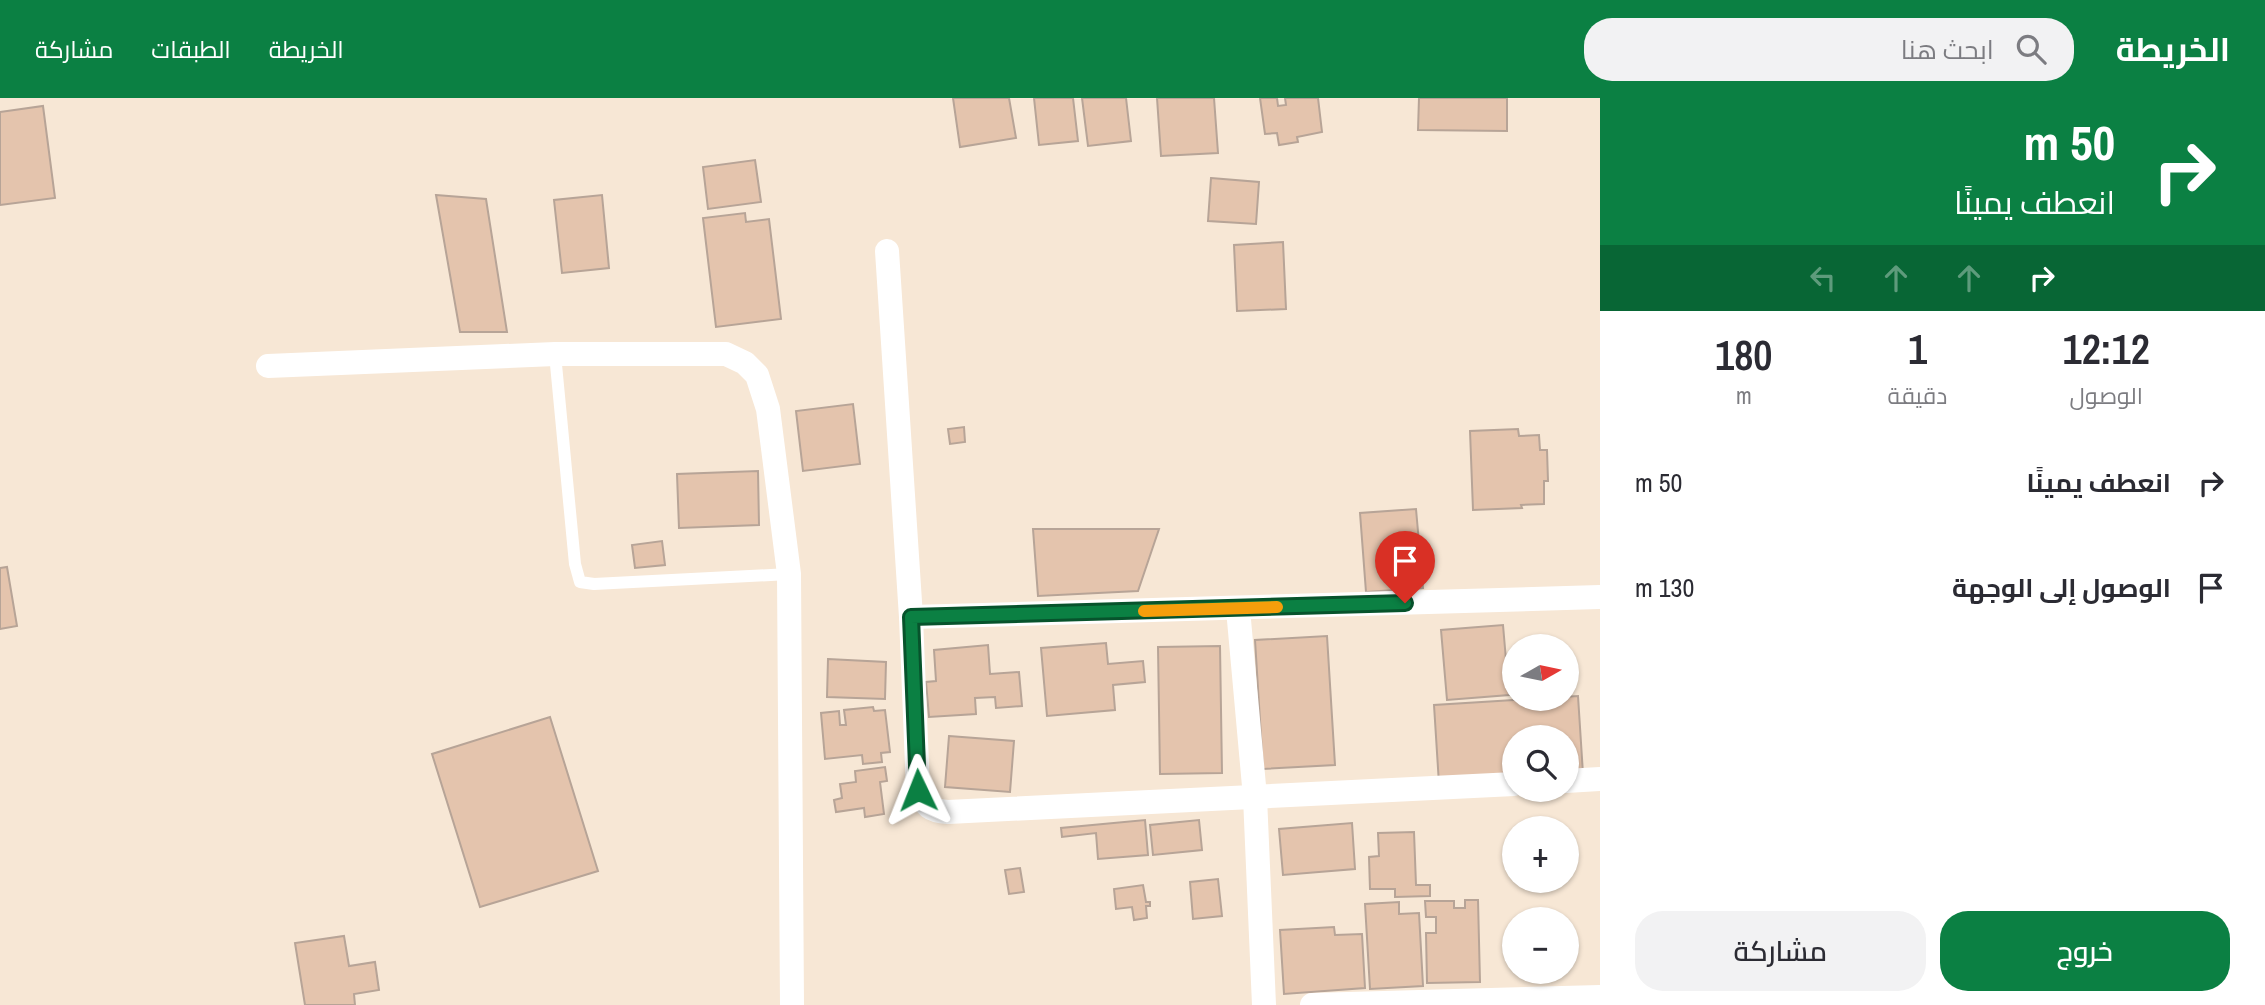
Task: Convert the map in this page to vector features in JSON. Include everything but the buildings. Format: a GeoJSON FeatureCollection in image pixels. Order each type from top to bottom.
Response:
{"type":"FeatureCollection","features":[{"type":"Feature","properties":{"kind":"street"},"geometry":{"type":"LineString","coordinates":[[887,251],[911,617],[918,790],[925,805],[934,811],[1502,784]]}},
{"type":"Feature","properties":{"kind":"street"},"geometry":{"type":"LineString","coordinates":[[268,366],[555,354],[726,354],[744,363],[757,375],[768,409],[789,574],[792,1005]]}},
{"type":"Feature","properties":{"kind":"street"},"geometry":{"type":"LineString","coordinates":[[911,617],[1600,597]]}},
{"type":"Feature","properties":{"kind":"street"},"geometry":{"type":"LineString","coordinates":[[1238,609],[1255,797],[1264,1005]]}},
{"type":"Feature","properties":{"kind":"street"},"geometry":{"type":"LineString","coordinates":[[1579,780],[1600,779]]}},
{"type":"Feature","properties":{"kind":"street"},"geometry":{"type":"LineString","coordinates":[[1312,1005],[1600,997]]}},
{"type":"Feature","properties":{"kind":"lane"},"geometry":{"type":"LineString","coordinates":[[555,354],[575,564],[580,582],[594,584],[789,574]]}},
{"type":"Feature","properties":{"kind":"slow traffic"},"geometry":{"type":"LineString","coordinates":[[1144,611],[1277,607]]}},
{"type":"Feature","properties":{"kind":"route"},"geometry":{"type":"LineString","coordinates":[[918,790],[911,617],[1405,603]]}}]}
